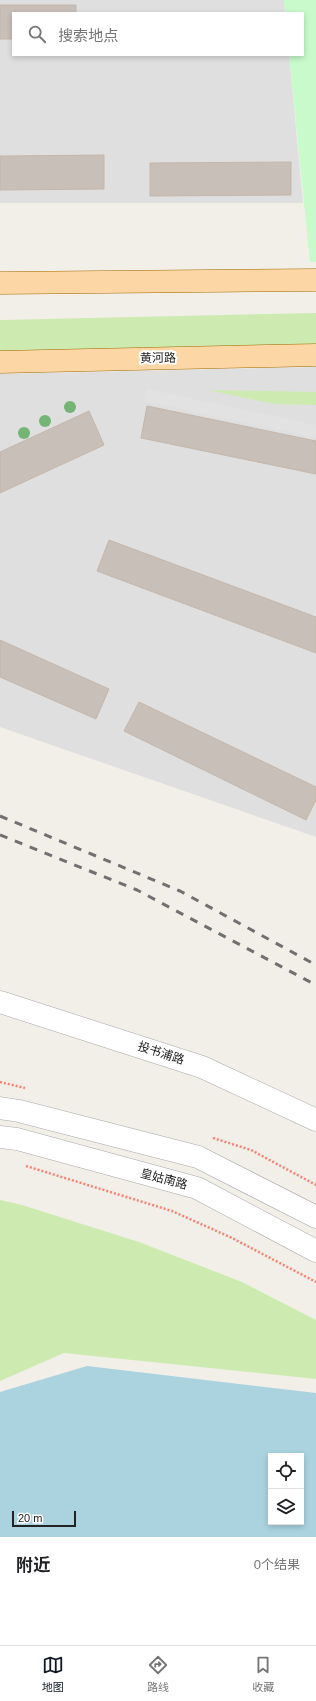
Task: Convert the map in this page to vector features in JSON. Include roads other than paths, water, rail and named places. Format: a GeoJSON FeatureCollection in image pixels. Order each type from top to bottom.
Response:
{"type":"FeatureCollection","features":[{"type":"Feature","properties":{"kind":"main road"},"geometry":{"type":"LineString","coordinates":[[0,283],[316,280]]}},
{"type":"Feature","properties":{"kind":"main road","name":"黄河路"},"geometry":{"type":"LineString","coordinates":[[0,362],[316,355]]}},
{"type":"Feature","properties":{"kind":"street","name":"投书浦路"},"geometry":{"type":"LineString","coordinates":[[0,1002],[202,1066],[316,1120]]}},
{"type":"Feature","properties":{"kind":"street"},"geometry":{"type":"LineString","coordinates":[[0,1108],[19,1110],[198,1157],[316,1218]]}},
{"type":"Feature","properties":{"kind":"street","name":"皇姑南路"},"geometry":{"type":"LineString","coordinates":[[0,1137],[17,1139],[197,1188],[316,1251]]}},
{"type":"Feature","properties":{"kind":"water"},"geometry":{"type":"Polygon","coordinates":[[[87,1366],[316,1393],[316,1537],[0,1537],[0,1392],[87,1366]]]}},
{"type":"Feature","properties":{"kind":"railway"},"geometry":{"type":"LineString","coordinates":[[0,816],[180,891],[316,965]]}},
{"type":"Feature","properties":{"kind":"railway"},"geometry":{"type":"LineString","coordinates":[[0,835],[137,890],[316,985]]}}]}
